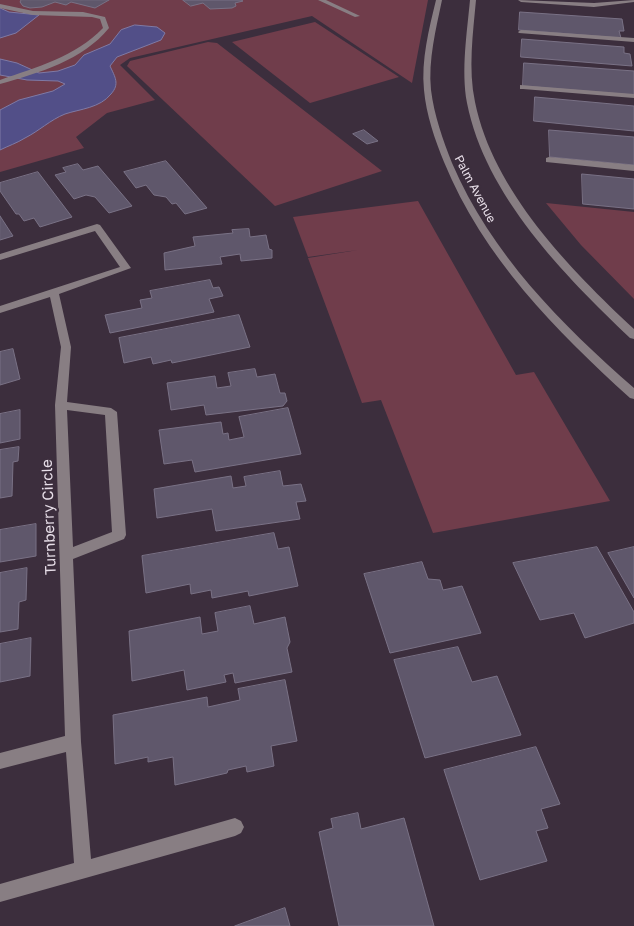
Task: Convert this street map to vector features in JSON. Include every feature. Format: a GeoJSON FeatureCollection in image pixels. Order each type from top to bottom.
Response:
{"type":"FeatureCollection","features":[{"type":"Feature","properties":{"kind":"street"},"geometry":{"type":"LineString","coordinates":[[321,0],[338,10],[356,16]]}},
{"type":"Feature","properties":{"kind":"street","name":"Palm Avenue"},"geometry":{"type":"LineString","coordinates":[[439,0],[429,45],[428,100],[445,162],[480,228],[541,303],[634,395]]}},
{"type":"Feature","properties":{"kind":"street","name":"Palm Avenue"},"geometry":{"type":"LineString","coordinates":[[473,0],[468,65],[471,104],[485,149],[524,215],[572,272],[634,335]]}},
{"type":"Feature","properties":{"kind":"street"},"geometry":{"type":"LineString","coordinates":[[521,0],[625,3],[634,0]]}},
{"type":"Feature","properties":{"kind":"street"},"geometry":{"type":"LineString","coordinates":[[0,6],[25,12],[62,12],[103,18],[106,28],[97,39],[62,60],[2,82]]}},
{"type":"Feature","properties":{"kind":"street"},"geometry":{"type":"LineString","coordinates":[[521,32],[634,40]]}},
{"type":"Feature","properties":{"kind":"street"},"geometry":{"type":"LineString","coordinates":[[523,87],[634,96]]}},
{"type":"Feature","properties":{"kind":"street"},"geometry":{"type":"LineString","coordinates":[[549,160],[634,168]]}},
{"type":"Feature","properties":{"kind":"street"},"geometry":{"type":"LineString","coordinates":[[0,257],[97,227],[126,268],[0,310]]}},
{"type":"Feature","properties":{"kind":"street","name":"Turnberry Circle"},"geometry":{"type":"LineString","coordinates":[[54,293],[66,346],[61,405],[73,742],[83,870]]}},
{"type":"Feature","properties":{"kind":"street"},"geometry":{"type":"LineString","coordinates":[[61,405],[111,412],[119,535],[66,556]]}},
{"type":"Feature","properties":{"kind":"street"},"geometry":{"type":"LineString","coordinates":[[0,761],[73,742]]}},
{"type":"Feature","properties":{"kind":"street"},"geometry":{"type":"LineString","coordinates":[[0,894],[235,827]]}},
{"type":"Feature","properties":{"kind":"shaded area"},"geometry":{"type":"Polygon","coordinates":[[[0,0],[428,0],[412,83],[312,16],[130,58],[120,65],[155,100],[107,113],[76,137],[84,148],[0,172],[0,0]]]}},
{"type":"Feature","properties":{"kind":"shaded area"},"geometry":{"type":"Polygon","coordinates":[[[0,8],[9,12],[39,15],[16,33],[0,38],[0,8]]]}},
{"type":"Feature","properties":{"kind":"shaded area"},"geometry":{"type":"Polygon","coordinates":[[[315,22],[399,77],[310,103],[232,42],[315,22]]]}},
{"type":"Feature","properties":{"kind":"shaded area"},"geometry":{"type":"Polygon","coordinates":[[[135,25],[157,27],[165,33],[161,40],[117,57],[110,66],[116,84],[114,90],[106,99],[96,105],[60,116],[30,135],[0,150],[0,110],[19,100],[53,91],[65,84],[58,81],[27,80],[0,75],[0,59],[17,63],[39,73],[58,71],[75,65],[84,55],[110,44],[121,30],[135,25]]]}},
{"type":"Feature","properties":{"kind":"shaded area"},"geometry":{"type":"Polygon","coordinates":[[[208,42],[217,43],[382,171],[275,206],[127,66],[130,61],[208,42]]]}},
{"type":"Feature","properties":{"kind":"shaded area"},"geometry":{"type":"Polygon","coordinates":[[[418,201],[516,375],[534,372],[610,501],[433,533],[381,400],[362,403],[308,258],[358,250],[308,257],[293,217],[418,201]]]}},
{"type":"Feature","properties":{"kind":"shaded area"},"geometry":{"type":"Polygon","coordinates":[[[546,203],[634,212],[634,299],[581,245],[546,203]]]}},
{"type":"Feature","properties":{"kind":"building"},"geometry":{"type":"Polygon","coordinates":[[[21,0],[109,0],[95,8],[71,2],[66,5],[55,2],[42,7],[30,8],[23,6],[20,2],[21,0]]]}},
{"type":"Feature","properties":{"kind":"building"},"geometry":{"type":"Polygon","coordinates":[[[183,0],[243,1],[235,3],[236,6],[232,8],[210,9],[203,3],[191,6],[183,0]]]}},
{"type":"Feature","properties":{"kind":"building"},"geometry":{"type":"Polygon","coordinates":[[[520,12],[622,19],[624,31],[619,31],[621,38],[519,30],[520,12]]]}},
{"type":"Feature","properties":{"kind":"building"},"geometry":{"type":"Polygon","coordinates":[[[522,39],[624,47],[624,53],[630,54],[632,66],[521,57],[522,39]]]}},
{"type":"Feature","properties":{"kind":"building"},"geometry":{"type":"Polygon","coordinates":[[[524,63],[634,71],[634,95],[523,86],[524,63]]]}},
{"type":"Feature","properties":{"kind":"building"},"geometry":{"type":"Polygon","coordinates":[[[535,97],[634,106],[634,131],[534,121],[535,97]]]}},
{"type":"Feature","properties":{"kind":"building"},"geometry":{"type":"Polygon","coordinates":[[[364,130],[378,141],[367,144],[353,134],[364,130]]]}},
{"type":"Feature","properties":{"kind":"building"},"geometry":{"type":"Polygon","coordinates":[[[549,130],[634,137],[634,165],[550,157],[549,130]]]}},
{"type":"Feature","properties":{"kind":"building"},"geometry":{"type":"Polygon","coordinates":[[[166,161],[207,208],[185,214],[176,203],[172,204],[166,197],[154,195],[146,185],[136,188],[124,172],[166,161]]]}},
{"type":"Feature","properties":{"kind":"building"},"geometry":{"type":"Polygon","coordinates":[[[78,164],[83,170],[98,166],[132,206],[109,213],[95,197],[86,195],[74,199],[55,175],[66,172],[63,168],[78,164]]]}},
{"type":"Feature","properties":{"kind":"building"},"geometry":{"type":"Polygon","coordinates":[[[38,172],[72,217],[40,227],[34,218],[24,221],[19,214],[16,214],[0,191],[0,183],[38,172]]]}},
{"type":"Feature","properties":{"kind":"building"},"geometry":{"type":"Polygon","coordinates":[[[582,174],[634,179],[634,209],[583,204],[582,174]]]}},
{"type":"Feature","properties":{"kind":"building"},"geometry":{"type":"Polygon","coordinates":[[[0,216],[13,236],[0,240],[0,216]]]}},
{"type":"Feature","properties":{"kind":"building"},"geometry":{"type":"Polygon","coordinates":[[[249,229],[250,237],[266,235],[269,249],[272,250],[272,258],[241,261],[240,254],[220,257],[222,264],[165,270],[164,253],[195,246],[193,237],[233,233],[232,230],[249,229]]]}},
{"type":"Feature","properties":{"kind":"building"},"geometry":{"type":"Polygon","coordinates":[[[210,280],[213,288],[219,287],[223,296],[209,299],[214,312],[110,333],[105,315],[142,308],[140,300],[152,298],[150,291],[210,280]]]}},
{"type":"Feature","properties":{"kind":"building"},"geometry":{"type":"Polygon","coordinates":[[[239,315],[250,347],[172,363],[171,360],[153,364],[151,357],[124,363],[119,338],[239,315]]]}},
{"type":"Feature","properties":{"kind":"building"},"geometry":{"type":"Polygon","coordinates":[[[13,349],[20,379],[0,385],[0,352],[13,349]]]}},
{"type":"Feature","properties":{"kind":"building"},"geometry":{"type":"Polygon","coordinates":[[[255,369],[257,377],[275,374],[280,393],[285,393],[287,401],[283,406],[206,415],[204,405],[171,410],[167,383],[215,376],[217,388],[231,386],[228,373],[255,369]]]}},
{"type":"Feature","properties":{"kind":"building"},"geometry":{"type":"Polygon","coordinates":[[[288,408],[301,454],[195,472],[192,460],[164,464],[159,430],[221,422],[223,434],[228,433],[229,440],[244,437],[239,417],[288,408]]]}},
{"type":"Feature","properties":{"kind":"building"},"geometry":{"type":"Polygon","coordinates":[[[20,410],[20,439],[0,443],[0,414],[20,410]]]}},
{"type":"Feature","properties":{"kind":"building"},"geometry":{"type":"Polygon","coordinates":[[[19,447],[18,461],[13,462],[12,496],[0,498],[0,450],[19,447]]]}},
{"type":"Feature","properties":{"kind":"building"},"geometry":{"type":"Polygon","coordinates":[[[280,471],[283,486],[301,484],[306,501],[296,502],[300,519],[216,531],[212,509],[157,518],[154,489],[231,476],[233,488],[246,486],[244,477],[280,471]]]}},
{"type":"Feature","properties":{"kind":"building"},"geometry":{"type":"Polygon","coordinates":[[[36,524],[36,556],[0,562],[0,530],[36,524]]]}},
{"type":"Feature","properties":{"kind":"building"},"geometry":{"type":"Polygon","coordinates":[[[274,533],[278,549],[289,547],[298,586],[249,596],[248,591],[212,598],[211,590],[191,594],[190,584],[146,593],[142,556],[274,533]]]}},
{"type":"Feature","properties":{"kind":"building"},"geometry":{"type":"Polygon","coordinates":[[[597,547],[634,612],[634,623],[585,638],[574,613],[540,620],[513,563],[597,547]]]}},
{"type":"Feature","properties":{"kind":"building"},"geometry":{"type":"Polygon","coordinates":[[[634,547],[634,598],[608,553],[634,547]]]}},
{"type":"Feature","properties":{"kind":"building"},"geometry":{"type":"Polygon","coordinates":[[[422,562],[428,579],[440,580],[443,590],[462,586],[481,633],[390,653],[364,574],[422,562]]]}},
{"type":"Feature","properties":{"kind":"building"},"geometry":{"type":"Polygon","coordinates":[[[27,568],[26,600],[19,602],[18,629],[0,632],[0,573],[27,568]]]}},
{"type":"Feature","properties":{"kind":"building"},"geometry":{"type":"Polygon","coordinates":[[[250,606],[254,624],[285,617],[290,642],[287,648],[292,672],[235,683],[233,673],[224,675],[226,682],[187,690],[184,670],[132,681],[129,631],[200,617],[202,634],[218,631],[215,613],[250,606]]]}},
{"type":"Feature","properties":{"kind":"building"},"geometry":{"type":"Polygon","coordinates":[[[31,638],[30,676],[0,682],[0,644],[31,638]]]}},
{"type":"Feature","properties":{"kind":"building"},"geometry":{"type":"Polygon","coordinates":[[[458,647],[472,682],[497,676],[521,735],[425,758],[394,660],[458,647]]]}},
{"type":"Feature","properties":{"kind":"building"},"geometry":{"type":"Polygon","coordinates":[[[285,680],[297,741],[271,746],[274,766],[247,772],[246,766],[228,770],[227,773],[175,785],[173,757],[148,762],[148,757],[115,764],[113,715],[207,697],[208,707],[240,700],[238,689],[285,680]]]}},
{"type":"Feature","properties":{"kind":"building"},"geometry":{"type":"Polygon","coordinates":[[[536,747],[560,804],[541,809],[548,828],[536,831],[547,861],[480,880],[444,770],[536,747]]]}},
{"type":"Feature","properties":{"kind":"building"},"geometry":{"type":"Polygon","coordinates":[[[358,813],[361,829],[404,818],[434,926],[339,926],[319,832],[333,828],[331,819],[358,813]]]}},
{"type":"Feature","properties":{"kind":"building"},"geometry":{"type":"Polygon","coordinates":[[[285,908],[290,926],[235,926],[285,908]]]}}]}
